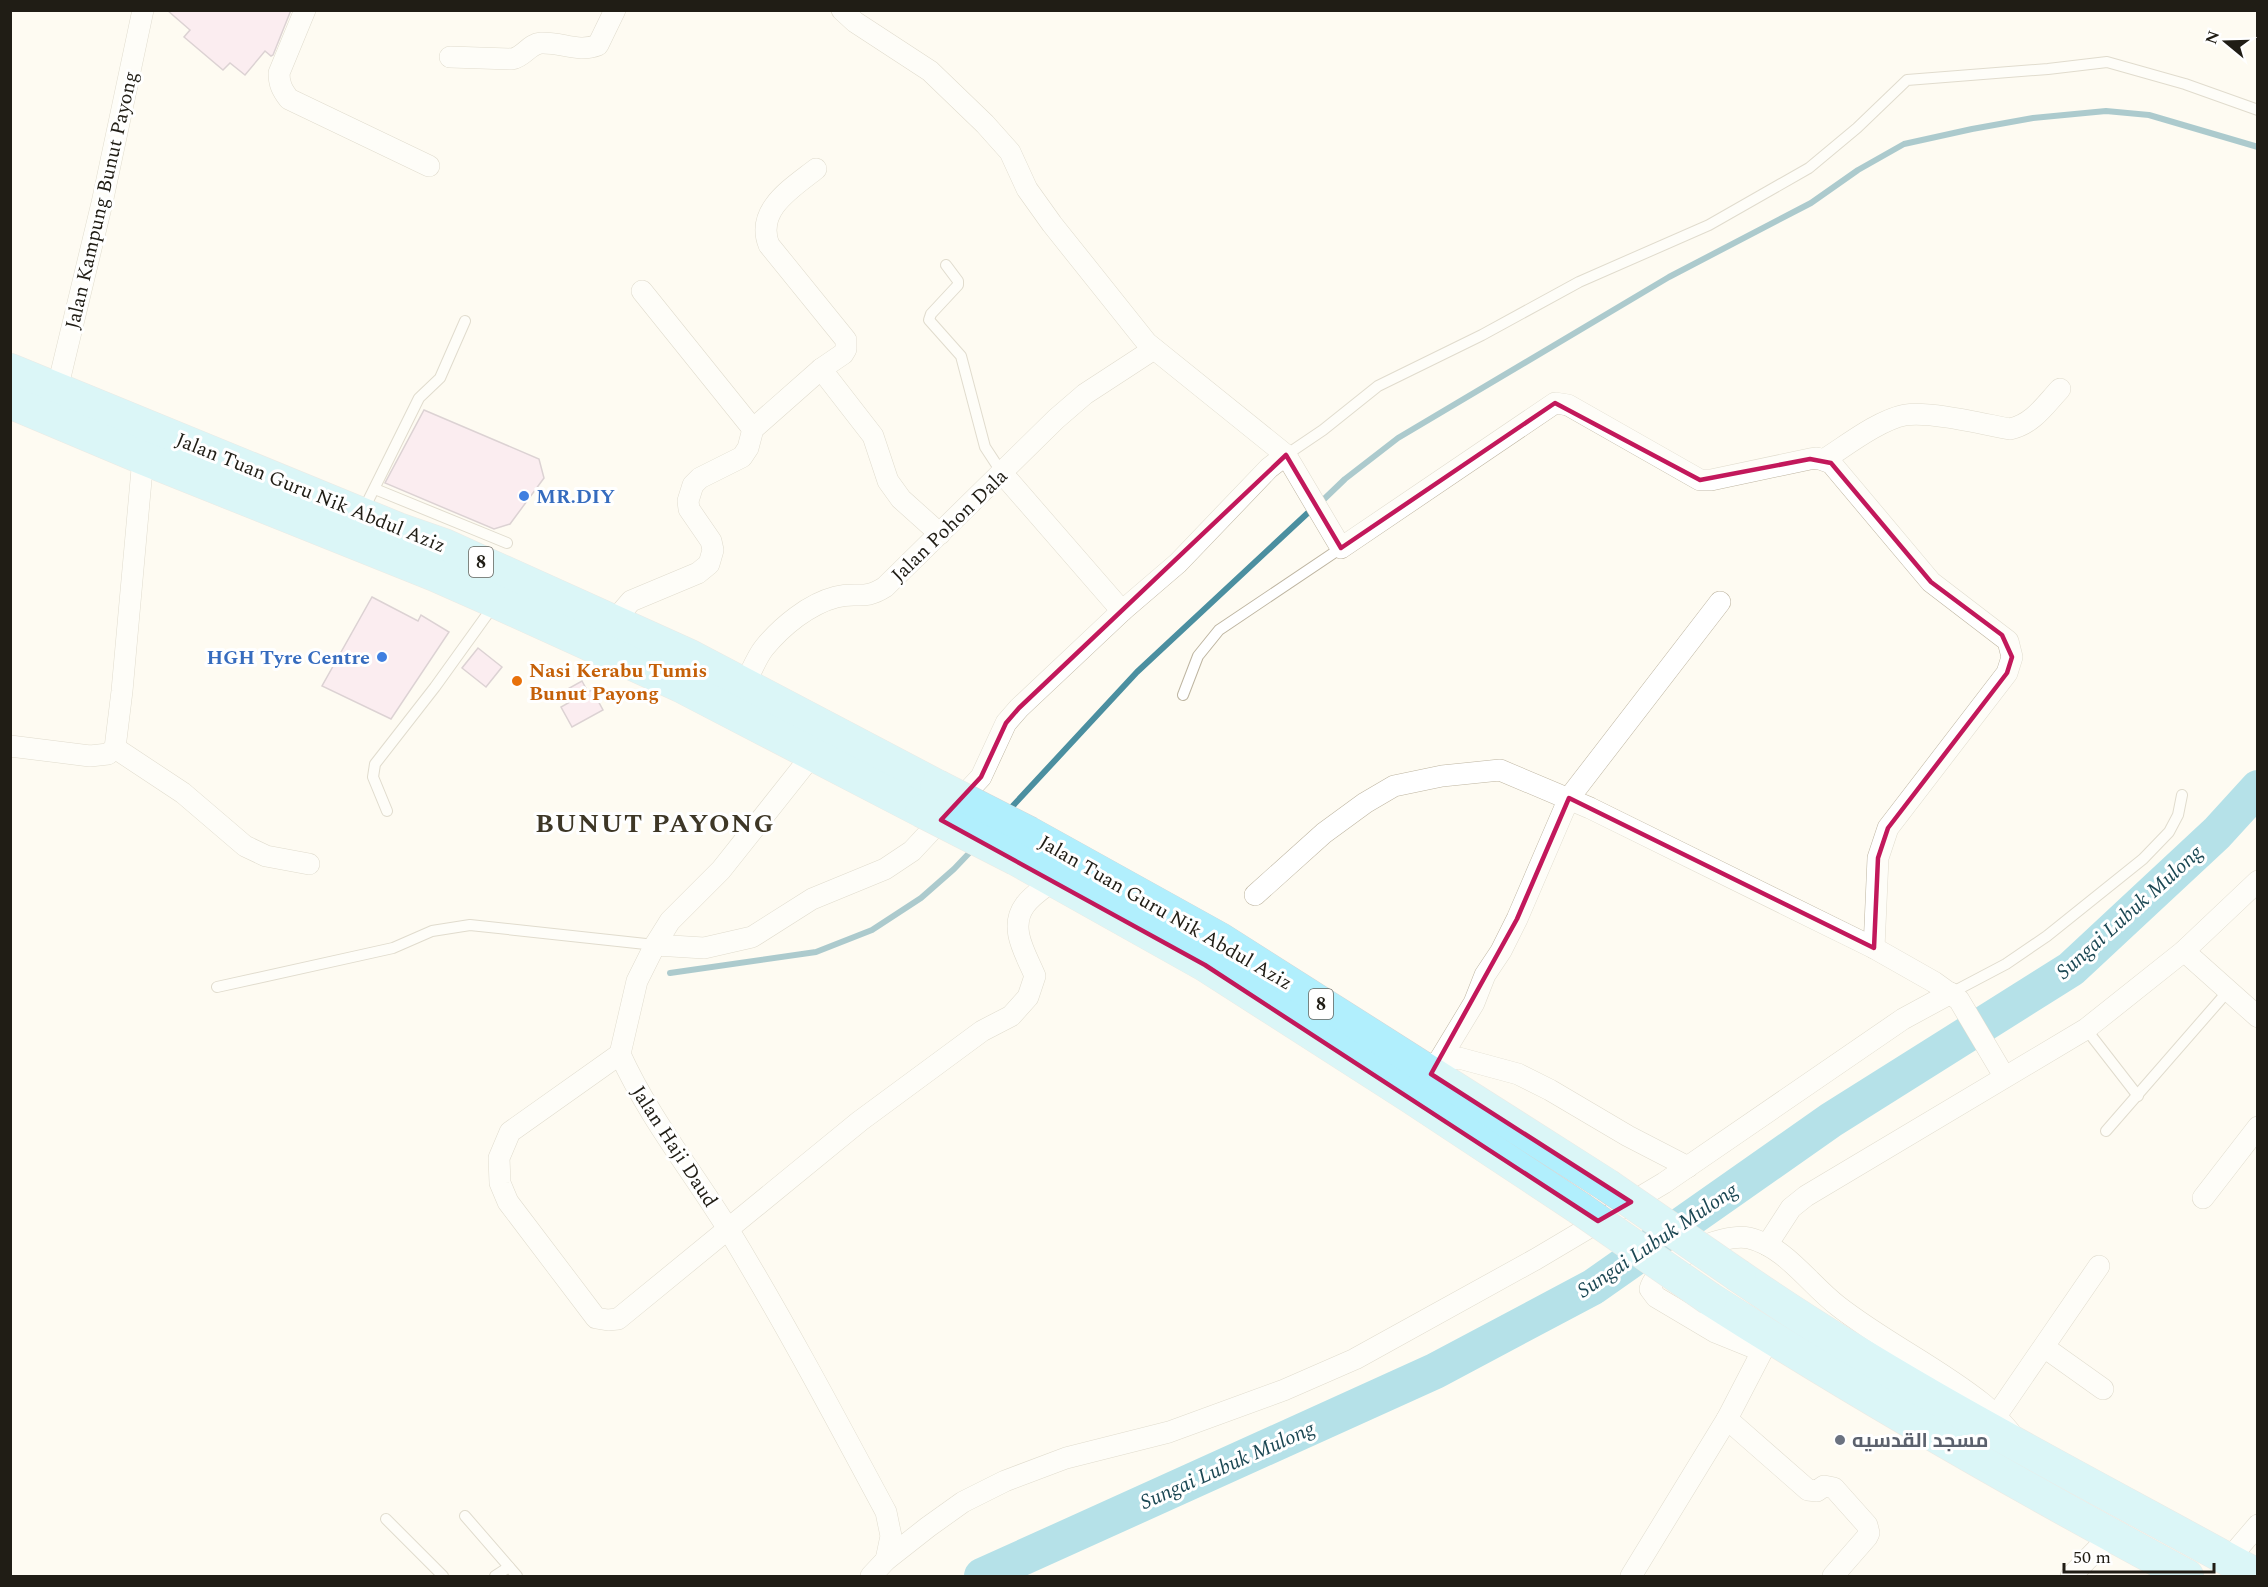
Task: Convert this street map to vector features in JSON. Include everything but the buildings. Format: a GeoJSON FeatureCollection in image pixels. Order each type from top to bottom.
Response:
{"type":"FeatureCollection","features":[{"type":"Feature","properties":{"kind":"main road","name":"Jalan Tuan Guru Nik Abdul Aziz"},"geometry":{"type":"LineString","coordinates":[[10,370],[57,390],[368,501],[398,529],[444,545],[690,656],[744,685],[930,799],[1023,846],[1220,939],[1435,1068],[1843,1345],[2026,1449],[2258,1576]]}},
{"type":"Feature","properties":{"kind":"main road","name":"Jalan Tuan Guru Nik Abdul Aziz"},"geometry":{"type":"LineString","coordinates":[[10,402],[496,602],[681,686],[813,754],[930,799]]}},
{"type":"Feature","properties":{"kind":"main road"},"geometry":{"type":"LineString","coordinates":[[398,529],[417,545],[420,557],[416,568]]}},
{"type":"Feature","properties":{"kind":"main road","name":"Jalan Tuan Guru Nik Abdul Aziz"},"geometry":{"type":"LineString","coordinates":[[1023,846],[1054,880],[1205,965],[1411,1097],[1579,1208],[1710,1299],[1766,1344],[2187,1576]]}},
{"type":"Feature","properties":{"kind":"street","name":"Jalan Kampung Bunut Payong"},"geometry":{"type":"LineString","coordinates":[[57,390],[102,203],[143,10]]}},
{"type":"Feature","properties":{"kind":"street"},"geometry":{"type":"LineString","coordinates":[[305,10],[279,73],[279,82],[283,92],[290,99],[429,166]]}},
{"type":"Feature","properties":{"kind":"street"},"geometry":{"type":"LineString","coordinates":[[450,57],[519,58],[530,47],[539,43],[587,50],[598,45],[615,10]]}},
{"type":"Feature","properties":{"kind":"street"},"geometry":{"type":"LineString","coordinates":[[842,10],[855,22],[930,71],[985,124],[1010,152],[1027,189],[1052,224],[1147,343],[1286,455],[1341,548],[1556,403],[1568,405],[1700,480],[1711,480],[1810,459],[1824,459],[1885,422],[1904,415],[1936,416],[2010,429],[2019,427],[2031,421],[2060,388]]}},
{"type":"Feature","properties":{"kind":"street"},"geometry":{"type":"LineString","coordinates":[[613,622],[631,601],[698,573],[709,564],[713,550],[711,541],[689,509],[693,485],[700,478],[742,457],[748,448],[753,429],[821,369],[843,354],[846,349],[846,340],[769,245],[765,234],[766,223],[781,197],[816,169]]}},
{"type":"Feature","properties":{"kind":"street"},"geometry":{"type":"LineString","coordinates":[[642,291],[753,429]]}},
{"type":"Feature","properties":{"kind":"street","name":"Jalan Pohon Dala"},"geometry":{"type":"LineString","coordinates":[[744,685],[763,649],[781,630],[811,607],[833,598],[872,596],[885,587],[1056,418],[1085,394],[1154,349]]}},
{"type":"Feature","properties":{"kind":"street"},"geometry":{"type":"LineString","coordinates":[[821,369],[873,436],[888,481],[901,499],[940,534]]}},
{"type":"Feature","properties":{"kind":"street"},"geometry":{"type":"LineString","coordinates":[[655,945],[704,948],[752,937],[812,899],[885,869],[912,851],[981,777],[1006,723],[1122,611],[1178,563],[1269,468],[1286,455]]}},
{"type":"Feature","properties":{"kind":"street"},"geometry":{"type":"LineString","coordinates":[[10,746],[90,756],[108,754],[115,748],[144,459]]}},
{"type":"Feature","properties":{"kind":"street"},"geometry":{"type":"LineString","coordinates":[[1824,459],[1836,468],[1930,582],[2008,641],[2012,657],[2007,673],[1895,817],[1885,836],[1878,858],[1874,948]]}},
{"type":"Feature","properties":{"kind":"street"},"geometry":{"type":"LineString","coordinates":[[1002,472],[1122,611]]}},
{"type":"Feature","properties":{"kind":"street"},"geometry":{"type":"LineString","coordinates":[[1435,1068],[1474,1003],[1485,975],[1501,951],[1517,919],[1569,798],[1720,602]]}},
{"type":"Feature","properties":{"kind":"street"},"geometry":{"type":"LineString","coordinates":[[115,748],[183,793],[245,846],[266,856],[309,864]]}},
{"type":"Feature","properties":{"kind":"street"},"geometry":{"type":"LineString","coordinates":[[813,754],[721,870],[670,921],[637,981],[620,1054],[510,1132],[499,1158],[500,1183],[508,1202],[596,1318],[618,1319],[860,1121],[982,1031],[1011,1016],[1028,997],[1035,976],[1018,937],[1017,923],[1025,905],[1054,880]]}},
{"type":"Feature","properties":{"kind":"street"},"geometry":{"type":"LineString","coordinates":[[1255,895],[1324,833],[1365,803],[1394,786],[1442,776],[1500,770],[1569,798],[1874,948],[1955,996],[2000,1068]]}},
{"type":"Feature","properties":{"kind":"street"},"geometry":{"type":"LineString","coordinates":[[1767,1245],[1779,1223],[1791,1208],[1806,1196],[2000,1068],[2086,1029],[2184,951],[2258,881]]}},
{"type":"Feature","properties":{"kind":"street"},"geometry":{"type":"LineString","coordinates":[[2184,951],[2258,1017]]}},
{"type":"Feature","properties":{"kind":"street"},"geometry":{"type":"LineString","coordinates":[[872,1576],[886,1560],[963,1502],[1005,1482],[1066,1458],[1168,1432],[1284,1390],[1355,1359],[1536,1259],[1688,1167],[1903,1019],[1955,996]]}},
{"type":"Feature","properties":{"kind":"street","name":"Jalan Haji Daud"},"geometry":{"type":"LineString","coordinates":[[620,1054],[646,1104],[727,1229],[803,1357],[886,1512],[891,1536],[886,1560]]}},
{"type":"Feature","properties":{"kind":"street"},"geometry":{"type":"LineString","coordinates":[[1435,1068],[1459,1058],[1518,1074],[1688,1167]]}},
{"type":"Feature","properties":{"kind":"street"},"geometry":{"type":"LineString","coordinates":[[2203,1198],[2258,1127]]}},
{"type":"Feature","properties":{"kind":"street"},"geometry":{"type":"LineString","coordinates":[[1631,1576],[1727,1419],[1766,1344],[1715,1332],[1656,1297],[1650,1289],[1652,1281],[1679,1258],[1706,1243],[1747,1237],[1781,1254],[1838,1306],[1963,1389],[1996,1416],[2026,1449]]}},
{"type":"Feature","properties":{"kind":"street"},"geometry":{"type":"LineString","coordinates":[[1996,1416],[2099,1266]]}},
{"type":"Feature","properties":{"kind":"street"},"geometry":{"type":"LineString","coordinates":[[2044,1347],[2103,1389]]}},
{"type":"Feature","properties":{"kind":"street"},"geometry":{"type":"LineString","coordinates":[[1727,1419],[1808,1490],[1817,1491],[1824,1486],[1834,1488],[1867,1525],[1869,1533],[1867,1537],[1833,1576]]}},
{"type":"Feature","properties":{"kind":"street"},"geometry":{"type":"LineString","coordinates":[[2228,1560],[2258,1525]]}},
{"type":"Feature","properties":{"kind":"street"},"geometry":{"type":"LineString","coordinates":[[2071,1576],[2111,1535]]}},
{"type":"Feature","properties":{"kind":"lane"},"geometry":{"type":"LineString","coordinates":[[1286,455],[1323,430],[1378,386],[1482,335],[1580,282],[1709,225],[1809,168],[1857,128],[1907,80],[2107,62],[2185,84],[2258,110]]}},
{"type":"Feature","properties":{"kind":"lane"},"geometry":{"type":"LineString","coordinates":[[946,265],[958,281],[958,285],[931,314],[929,320],[961,356],[985,447],[1002,472]]}},
{"type":"Feature","properties":{"kind":"lane"},"geometry":{"type":"LineString","coordinates":[[465,321],[440,378],[419,398],[368,501],[507,543]]}},
{"type":"Feature","properties":{"kind":"lane"},"geometry":{"type":"LineString","coordinates":[[1183,695],[1198,656],[1219,630],[1341,548]]}},
{"type":"Feature","properties":{"kind":"lane"},"geometry":{"type":"LineString","coordinates":[[387,812],[373,777],[375,764],[435,687],[496,602]]}},
{"type":"Feature","properties":{"kind":"lane"},"geometry":{"type":"LineString","coordinates":[[1955,996],[2047,936],[2143,859],[2169,832],[2178,815],[2182,795]]}},
{"type":"Feature","properties":{"kind":"lane"},"geometry":{"type":"LineString","coordinates":[[217,987],[393,948],[432,932],[470,925],[655,945]]}},
{"type":"Feature","properties":{"kind":"lane"},"geometry":{"type":"LineString","coordinates":[[2106,1131],[2228,991]]}},
{"type":"Feature","properties":{"kind":"lane"},"geometry":{"type":"LineString","coordinates":[[2086,1029],[2138,1096]]}},
{"type":"Feature","properties":{"kind":"lane"},"geometry":{"type":"LineString","coordinates":[[465,1516],[517,1576]]}},
{"type":"Feature","properties":{"kind":"lane"},"geometry":{"type":"LineString","coordinates":[[386,1519],[443,1576]]}},
{"type":"Feature","properties":{"kind":"lane"},"geometry":{"type":"LineString","coordinates":[[495,1576],[508,1567]]}},
{"type":"Feature","properties":{"kind":"highlighted area"},"geometry":{"type":"Polygon","coordinates":[[[1555,403],[1700,480],[1810,459],[1831,463],[1931,582],[2002,635],[2012,657],[2007,673],[1888,828],[1878,858],[1874,948],[1569,798],[1517,919],[1431,1074],[1631,1202],[1598,1221],[1205,965],[941,820],[981,777],[1006,723],[1019,708],[1286,455],[1341,548],[1555,403]]]}},
{"type":"Feature","properties":{"kind":"waterway"},"geometry":{"type":"LineString","coordinates":[[1320,503],[1345,479],[1398,438],[1669,277],[1811,203],[1858,170],[1904,144],[2033,118],[2106,111],[2149,115],[2258,147]]}},
{"type":"Feature","properties":{"kind":"waterway"},"geometry":{"type":"LineString","coordinates":[[1009,810],[1137,672],[1312,509]]}},
{"type":"Feature","properties":{"kind":"waterway","name":"Sungai Lubuk Mulong"},"geometry":{"type":"LineString","coordinates":[[982,1576],[1435,1371],[1593,1287],[1831,1120],[2071,969],[2217,833],[2258,788]]}},
{"type":"Feature","properties":{"kind":"waterway"},"geometry":{"type":"LineString","coordinates":[[670,973],[816,952],[872,930],[921,898],[973,849]]}},
{"type":"Feature","properties":{"kind":"place","name":"MR.DIY"},"geometry":{"type":"Point","coordinates":[524,496]}},
{"type":"Feature","properties":{"kind":"place","name":"HGH Tyre Centre"},"geometry":{"type":"Point","coordinates":[382,657]}},
{"type":"Feature","properties":{"kind":"place","name":"Nasi Kerabu Tumis Bunut Payong"},"geometry":{"type":"Point","coordinates":[517,681]}},
{"type":"Feature","properties":{"kind":"place","name":"مسجد القدسيه"},"geometry":{"type":"Point","coordinates":[1840,1440]}},
{"type":"Feature","properties":{"kind":"district","name":"BUNUT PAYONG"},"geometry":{"type":"Point","coordinates":[655,823]}}]}
